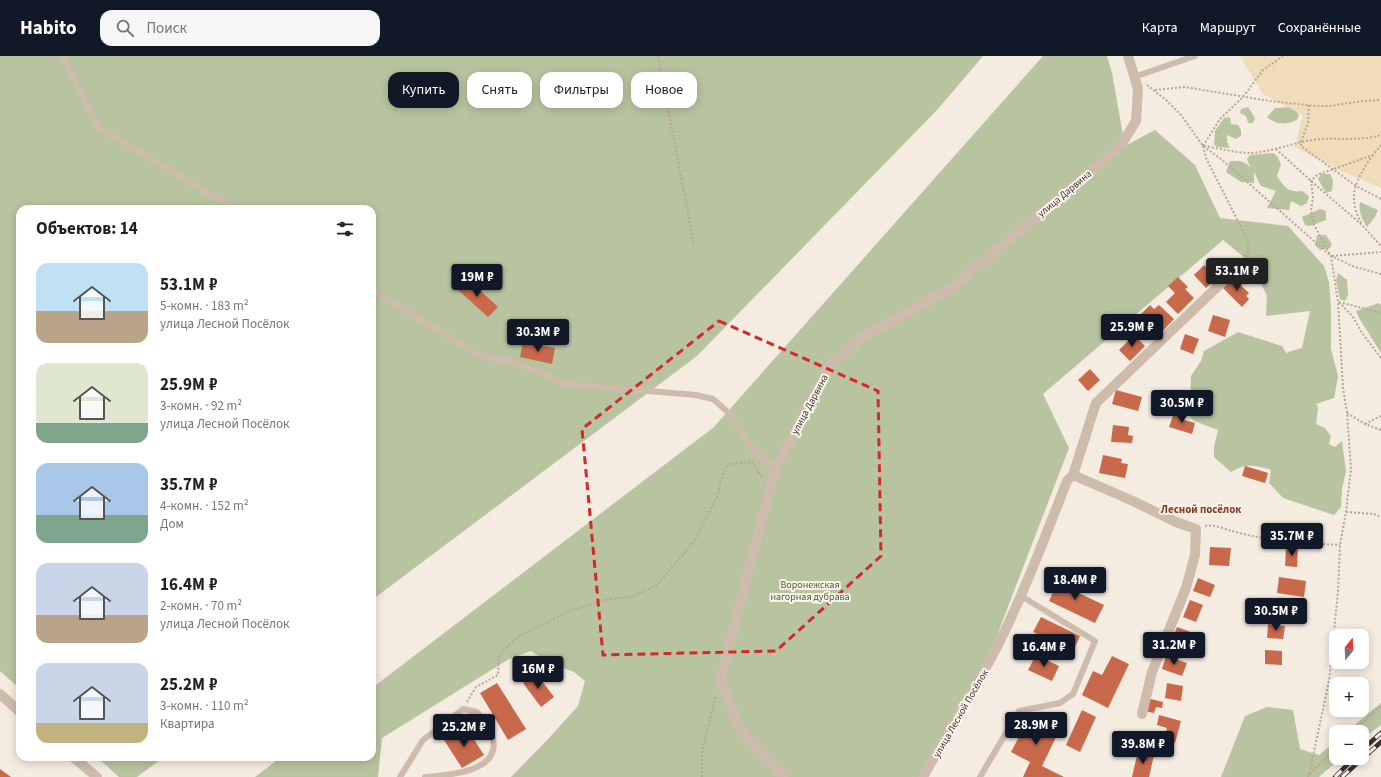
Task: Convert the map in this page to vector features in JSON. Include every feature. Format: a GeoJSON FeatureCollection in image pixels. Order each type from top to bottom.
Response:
{"type":"FeatureCollection","features":[{"type":"Feature","properties":{"kind":"street","name":"улица Дарвина"},"geometry":{"type":"LineString","coordinates":[[720,680],[775,470],[829,366],[862,338],[950,289],[1120,147],[1136,121],[1138,90],[1128,56]]}},
{"type":"Feature","properties":{"kind":"street","name":"улица Лесной Посёлок"},"geometry":{"type":"LineString","coordinates":[[924,777],[974,690],[1021,596],[1066,481],[1073,475],[1096,403],[1236,269]]}},
{"type":"Feature","properties":{"kind":"street"},"geometry":{"type":"LineString","coordinates":[[1073,475],[1133,501],[1176,522],[1196,529],[1195,555],[1186,588],[1152,672],[1142,714]]}},
{"type":"Feature","properties":{"kind":"street"},"geometry":{"type":"LineString","coordinates":[[720,680],[740,729],[784,777]]}},
{"type":"Feature","properties":{"kind":"street"},"geometry":{"type":"LineString","coordinates":[[0,694],[16,708]]}},
{"type":"Feature","properties":{"kind":"street"},"geometry":{"type":"LineString","coordinates":[[78,761],[97,777]]}},
{"type":"Feature","properties":{"kind":"lane"},"geometry":{"type":"LineString","coordinates":[[63,56],[98,127],[229,205]]}},
{"type":"Feature","properties":{"kind":"lane"},"geometry":{"type":"LineString","coordinates":[[1134,77],[1196,56]]}},
{"type":"Feature","properties":{"kind":"lane"},"geometry":{"type":"LineString","coordinates":[[376,292],[481,356],[512,361],[566,384],[696,395],[713,399],[728,413],[755,452],[775,470]]}},
{"type":"Feature","properties":{"kind":"lane"},"geometry":{"type":"LineString","coordinates":[[980,777],[1019,711],[1060,703],[1073,694],[1095,641],[1021,596]]}},
{"type":"Feature","properties":{"kind":"lane"},"geometry":{"type":"LineString","coordinates":[[400,777],[422,740],[463,708],[477,712],[492,734],[495,748],[489,759],[472,770],[449,776],[425,777]]}},
{"type":"Feature","properties":{"kind":"path"},"geometry":{"type":"LineString","coordinates":[[658,56],[694,245]]}},
{"type":"Feature","properties":{"kind":"path"},"geometry":{"type":"LineString","coordinates":[[1236,269],[1248,252],[1248,243],[1206,158],[1203,146],[1220,119],[1243,97],[1263,70],[1283,56]]}},
{"type":"Feature","properties":{"kind":"path"},"geometry":{"type":"LineString","coordinates":[[1134,77],[1154,90],[1181,115],[1203,146],[1221,159],[1330,256],[1355,267],[1381,274]]}},
{"type":"Feature","properties":{"kind":"path"},"geometry":{"type":"LineString","coordinates":[[1154,90],[1185,87],[1243,97],[1330,106],[1362,101],[1381,100]]}},
{"type":"Feature","properties":{"kind":"path"},"geometry":{"type":"LineString","coordinates":[[1310,105],[1308,123],[1301,146],[1356,186],[1381,199]]}},
{"type":"Feature","properties":{"kind":"path"},"geometry":{"type":"LineString","coordinates":[[1203,146],[1250,153],[1320,139],[1371,138],[1381,135]]}},
{"type":"Feature","properties":{"kind":"path"},"geometry":{"type":"LineString","coordinates":[[1362,225],[1356,210],[1354,199],[1356,186],[1363,170],[1381,145]]}},
{"type":"Feature","properties":{"kind":"path"},"geometry":{"type":"LineString","coordinates":[[1276,149],[1362,225],[1381,246]]}},
{"type":"Feature","properties":{"kind":"path"},"geometry":{"type":"LineString","coordinates":[[1311,181],[1317,175],[1373,155]]}},
{"type":"Feature","properties":{"kind":"path"},"geometry":{"type":"LineString","coordinates":[[1308,776],[1316,747],[1329,681],[1338,592],[1340,545],[1346,512],[1351,469],[1347,413],[1343,388],[1338,302],[1330,256],[1314,225],[1311,211],[1313,197],[1311,181]]}},
{"type":"Feature","properties":{"kind":"path"},"geometry":{"type":"LineString","coordinates":[[1330,256],[1381,252]]}},
{"type":"Feature","properties":{"kind":"path"},"geometry":{"type":"LineString","coordinates":[[1338,302],[1381,313]]}},
{"type":"Feature","properties":{"kind":"path"},"geometry":{"type":"LineString","coordinates":[[1338,302],[1353,316],[1362,332],[1381,358]]}},
{"type":"Feature","properties":{"kind":"path"},"geometry":{"type":"LineString","coordinates":[[1347,413],[1365,424],[1381,430]]}},
{"type":"Feature","properties":{"kind":"path"},"geometry":{"type":"LineString","coordinates":[[1365,424],[1381,416]]}},
{"type":"Feature","properties":{"kind":"path"},"geometry":{"type":"LineString","coordinates":[[463,708],[476,687],[498,675],[500,657],[503,650],[519,636],[572,610],[605,600],[634,596],[657,585],[693,543],[717,498],[722,477],[728,464],[752,462],[770,488]]}},
{"type":"Feature","properties":{"kind":"path"},"geometry":{"type":"LineString","coordinates":[[1346,512],[1374,514],[1381,517]]}},
{"type":"Feature","properties":{"kind":"path"},"geometry":{"type":"LineString","coordinates":[[1196,529],[1208,525],[1217,526],[1251,536],[1303,543],[1340,545]]}},
{"type":"Feature","properties":{"kind":"path"},"geometry":{"type":"LineString","coordinates":[[702,777],[702,751],[720,680]]}},
{"type":"Feature","properties":{"kind":"path"},"geometry":{"type":"LineString","coordinates":[[1360,725],[1381,706]]}},
{"type":"Feature","properties":{"kind":"path"},"geometry":{"type":"LineString","coordinates":[[1308,776],[1329,755]]}},
{"type":"Feature","properties":{"kind":"highlighted area"},"geometry":{"type":"Polygon","coordinates":[[[719,321],[878,391],[881,556],[776,651],[603,655],[582,429],[719,321]]]}},
{"type":"Feature","properties":{"kind":"green space"},"geometry":{"type":"Polygon","coordinates":[[[0,56],[983,56],[938,109],[697,356],[376,597],[376,205],[16,205],[16,685],[0,671],[0,56]]]}},
{"type":"Feature","properties":{"kind":"green space","name":"Воронежская нагорная дубрава"},"geometry":{"type":"Polygon","coordinates":[[[1043,56],[1107,56],[1112,73],[1125,146],[1155,130],[1195,165],[1220,218],[1288,226],[1324,266],[1329,282],[1331,307],[1331,349],[1338,376],[1334,398],[1316,404],[1318,408],[1316,424],[1325,428],[1331,436],[1329,444],[1335,447],[1342,441],[1346,471],[1342,489],[1341,507],[1334,515],[1283,498],[1269,483],[1271,470],[1260,467],[1246,466],[1231,472],[1214,457],[1214,447],[1218,430],[1194,421],[1187,413],[1190,397],[1191,376],[1201,361],[1204,351],[1238,332],[1282,346],[1287,354],[1288,352],[1302,348],[1310,311],[1266,316],[1267,296],[1251,263],[1223,240],[1043,394],[1069,448],[993,646],[920,777],[511,777],[578,706],[585,681],[574,672],[550,663],[531,651],[509,659],[382,738],[378,777],[255,777],[276,761],[376,761],[376,685],[714,427],[1043,56]]]}},
{"type":"Feature","properties":{"kind":"green space"},"geometry":{"type":"Polygon","coordinates":[[[1248,107],[1255,118],[1253,123],[1248,123],[1246,116],[1240,113],[1241,109],[1248,107]]]}},
{"type":"Feature","properties":{"kind":"green space"},"geometry":{"type":"Polygon","coordinates":[[[1293,107],[1299,115],[1297,120],[1289,123],[1278,123],[1267,117],[1275,108],[1293,107]]]}},
{"type":"Feature","properties":{"kind":"green space"},"geometry":{"type":"Polygon","coordinates":[[[1230,117],[1231,124],[1238,125],[1241,130],[1241,136],[1236,139],[1227,135],[1227,142],[1230,148],[1217,147],[1214,144],[1215,131],[1224,118],[1230,117]]]}},
{"type":"Feature","properties":{"kind":"green space"},"geometry":{"type":"Polygon","coordinates":[[[1273,153],[1277,156],[1281,164],[1277,176],[1284,186],[1290,190],[1302,191],[1309,196],[1307,203],[1301,206],[1291,201],[1289,210],[1267,208],[1276,191],[1261,186],[1254,172],[1254,183],[1241,182],[1226,172],[1230,161],[1243,162],[1250,167],[1247,159],[1250,155],[1273,153]]]}},
{"type":"Feature","properties":{"kind":"green space"},"geometry":{"type":"Polygon","coordinates":[[[1321,174],[1330,174],[1333,180],[1332,191],[1326,193],[1318,179],[1321,174]]]}},
{"type":"Feature","properties":{"kind":"green space"},"geometry":{"type":"Polygon","coordinates":[[[1360,202],[1378,210],[1375,217],[1367,227],[1361,215],[1360,202]]]}},
{"type":"Feature","properties":{"kind":"green space"},"geometry":{"type":"Polygon","coordinates":[[[1320,209],[1326,211],[1326,220],[1310,226],[1305,225],[1302,217],[1320,209]]]}},
{"type":"Feature","properties":{"kind":"green space"},"geometry":{"type":"Polygon","coordinates":[[[1317,235],[1326,235],[1332,244],[1330,248],[1320,250],[1315,245],[1317,235]]]}},
{"type":"Feature","properties":{"kind":"green space"},"geometry":{"type":"Polygon","coordinates":[[[1338,273],[1347,280],[1348,295],[1345,301],[1340,299],[1336,280],[1338,273]]]}},
{"type":"Feature","properties":{"kind":"green space"},"geometry":{"type":"Polygon","coordinates":[[[1379,303],[1381,305],[1381,353],[1356,311],[1379,303]]]}},
{"type":"Feature","properties":{"kind":"green space"},"geometry":{"type":"Polygon","coordinates":[[[1381,703],[1381,725],[1369,734],[1369,725],[1354,725],[1364,717],[1369,717],[1369,713],[1381,703]]]}},
{"type":"Feature","properties":{"kind":"green space"},"geometry":{"type":"Polygon","coordinates":[[[1267,707],[1293,710],[1300,749],[1319,755],[1329,747],[1329,765],[1333,765],[1319,777],[1221,777],[1245,716],[1267,707]]]}},
{"type":"Feature","properties":{"kind":"green space"},"geometry":{"type":"Polygon","coordinates":[[[101,761],[159,761],[137,777],[119,777],[101,761]]]}},
{"type":"Feature","properties":{"kind":"sand"},"geometry":{"type":"Polygon","coordinates":[[[1240,56],[1381,56],[1381,188],[1339,170],[1295,147],[1303,115],[1263,94],[1240,56]]]}},
{"type":"Feature","properties":{"kind":"building"},"geometry":{"type":"Polygon","coordinates":[[[1204,265],[1217,278],[1206,288],[1194,275],[1204,265]]]}},
{"type":"Feature","properties":{"kind":"building"},"geometry":{"type":"Polygon","coordinates":[[[1178,277],[1188,287],[1185,289],[1194,298],[1178,314],[1166,302],[1175,293],[1168,286],[1178,277]]]}},
{"type":"Feature","properties":{"kind":"building"},"geometry":{"type":"Polygon","coordinates":[[[467,278],[498,307],[488,317],[457,289],[467,278]]]}},
{"type":"Feature","properties":{"kind":"building"},"geometry":{"type":"Polygon","coordinates":[[[1233,278],[1249,293],[1246,296],[1249,299],[1242,307],[1223,288],[1233,278]]]}},
{"type":"Feature","properties":{"kind":"building"},"geometry":{"type":"Polygon","coordinates":[[[1150,305],[1154,309],[1159,305],[1174,319],[1155,339],[1147,330],[1152,325],[1141,314],[1150,305]]]}},
{"type":"Feature","properties":{"kind":"building"},"geometry":{"type":"Polygon","coordinates":[[[1213,315],[1230,320],[1225,337],[1208,331],[1213,315]]]}},
{"type":"Feature","properties":{"kind":"building"},"geometry":{"type":"Polygon","coordinates":[[[1185,334],[1199,339],[1193,354],[1180,349],[1185,334]]]}},
{"type":"Feature","properties":{"kind":"building"},"geometry":{"type":"Polygon","coordinates":[[[1134,335],[1145,346],[1130,361],[1119,350],[1134,335]]]}},
{"type":"Feature","properties":{"kind":"building"},"geometry":{"type":"Polygon","coordinates":[[[523,342],[555,348],[552,364],[520,357],[523,342]]]}},
{"type":"Feature","properties":{"kind":"building"},"geometry":{"type":"Polygon","coordinates":[[[1090,369],[1100,380],[1088,391],[1078,380],[1090,369]]]}},
{"type":"Feature","properties":{"kind":"building"},"geometry":{"type":"Polygon","coordinates":[[[1116,390],[1142,397],[1138,411],[1112,404],[1116,390]]]}},
{"type":"Feature","properties":{"kind":"building"},"geometry":{"type":"Polygon","coordinates":[[[1174,413],[1182,415],[1181,419],[1195,423],[1192,434],[1169,427],[1174,413]]]}},
{"type":"Feature","properties":{"kind":"building"},"geometry":{"type":"Polygon","coordinates":[[[1113,425],[1129,427],[1128,435],[1133,436],[1132,443],[1111,442],[1113,425]]]}},
{"type":"Feature","properties":{"kind":"building"},"geometry":{"type":"Polygon","coordinates":[[[1103,455],[1122,459],[1121,463],[1128,464],[1125,478],[1099,473],[1103,455]]]}},
{"type":"Feature","properties":{"kind":"building"},"geometry":{"type":"Polygon","coordinates":[[[1245,466],[1268,473],[1265,483],[1242,476],[1245,466]]]}},
{"type":"Feature","properties":{"kind":"building"},"geometry":{"type":"Polygon","coordinates":[[[1210,547],[1231,548],[1229,566],[1209,565],[1210,547]]]}},
{"type":"Feature","properties":{"kind":"building"},"geometry":{"type":"Polygon","coordinates":[[[1286,548],[1298,548],[1297,567],[1285,566],[1286,548]]]}},
{"type":"Feature","properties":{"kind":"building"},"geometry":{"type":"Polygon","coordinates":[[[1061,575],[1072,580],[1068,588],[1104,605],[1095,623],[1049,601],[1061,575]]]}},
{"type":"Feature","properties":{"kind":"building"},"geometry":{"type":"Polygon","coordinates":[[[1279,577],[1306,581],[1304,597],[1277,593],[1279,577]]]}},
{"type":"Feature","properties":{"kind":"building"},"geometry":{"type":"Polygon","coordinates":[[[1198,578],[1215,585],[1210,597],[1193,591],[1198,578]]]}},
{"type":"Feature","properties":{"kind":"building"},"geometry":{"type":"Polygon","coordinates":[[[1190,600],[1203,605],[1196,622],[1183,617],[1190,600]]]}},
{"type":"Feature","properties":{"kind":"building"},"geometry":{"type":"Polygon","coordinates":[[[1041,617],[1080,636],[1073,651],[1033,632],[1041,617]]]}},
{"type":"Feature","properties":{"kind":"building"},"geometry":{"type":"Polygon","coordinates":[[[1268,624],[1285,626],[1283,639],[1267,638],[1268,624]]]}},
{"type":"Feature","properties":{"kind":"building"},"geometry":{"type":"Polygon","coordinates":[[[1177,627],[1196,634],[1188,654],[1169,647],[1177,627]]]}},
{"type":"Feature","properties":{"kind":"building"},"geometry":{"type":"Polygon","coordinates":[[[1265,650],[1282,651],[1282,665],[1265,664],[1265,650]]]}},
{"type":"Feature","properties":{"kind":"building"},"geometry":{"type":"Polygon","coordinates":[[[1036,655],[1059,666],[1052,681],[1028,670],[1036,655]]]}},
{"type":"Feature","properties":{"kind":"building"},"geometry":{"type":"Polygon","coordinates":[[[1112,656],[1129,664],[1108,708],[1082,695],[1093,671],[1102,675],[1112,656]]]}},
{"type":"Feature","properties":{"kind":"building"},"geometry":{"type":"Polygon","coordinates":[[[1166,656],[1187,663],[1182,676],[1162,669],[1166,656]]]}},
{"type":"Feature","properties":{"kind":"building"},"geometry":{"type":"Polygon","coordinates":[[[536,673],[554,697],[541,707],[523,683],[536,673]]]}},
{"type":"Feature","properties":{"kind":"building"},"geometry":{"type":"Polygon","coordinates":[[[497,683],[526,729],[508,740],[480,693],[497,683]]]}},
{"type":"Feature","properties":{"kind":"building"},"geometry":{"type":"Polygon","coordinates":[[[1167,683],[1183,686],[1181,701],[1165,698],[1167,683]]]}},
{"type":"Feature","properties":{"kind":"building"},"geometry":{"type":"Polygon","coordinates":[[[1147,698],[1163,702],[1162,708],[1156,707],[1154,713],[1144,711],[1147,698]]]}},
{"type":"Feature","properties":{"kind":"building"},"geometry":{"type":"Polygon","coordinates":[[[1082,710],[1096,717],[1080,752],[1066,745],[1082,710]]]}},
{"type":"Feature","properties":{"kind":"building"},"geometry":{"type":"Polygon","coordinates":[[[1031,714],[1060,729],[1042,766],[1064,777],[1023,777],[1030,762],[1011,752],[1031,714]]]}},
{"type":"Feature","properties":{"kind":"building"},"geometry":{"type":"Polygon","coordinates":[[[1159,715],[1181,721],[1175,743],[1172,742],[1171,748],[1162,746],[1167,728],[1157,725],[1159,715]]]}},
{"type":"Feature","properties":{"kind":"building"},"geometry":{"type":"Polygon","coordinates":[[[466,727],[484,755],[462,768],[444,740],[466,727]]]}},
{"type":"Feature","properties":{"kind":"building"},"geometry":{"type":"Polygon","coordinates":[[[1138,751],[1154,755],[1149,777],[1132,777],[1138,751]]]}},
{"type":"Feature","properties":{"kind":"building"},"geometry":{"type":"Polygon","coordinates":[[[0,769],[11,777],[0,777],[0,769]]]}},
{"type":"Feature","properties":{"kind":"railway"},"geometry":{"type":"LineString","coordinates":[[1369,744],[1381,733]]}},
{"type":"Feature","properties":{"kind":"railway"},"geometry":{"type":"LineString","coordinates":[[1342,777],[1381,742]]}},
{"type":"Feature","properties":{"kind":"railway"},"geometry":{"type":"LineString","coordinates":[[1335,777],[1347,765]]}},
{"type":"Feature","properties":{"kind":"district","name":"Лесной посёлок"},"geometry":{"type":"Point","coordinates":[1201,509]}}]}
